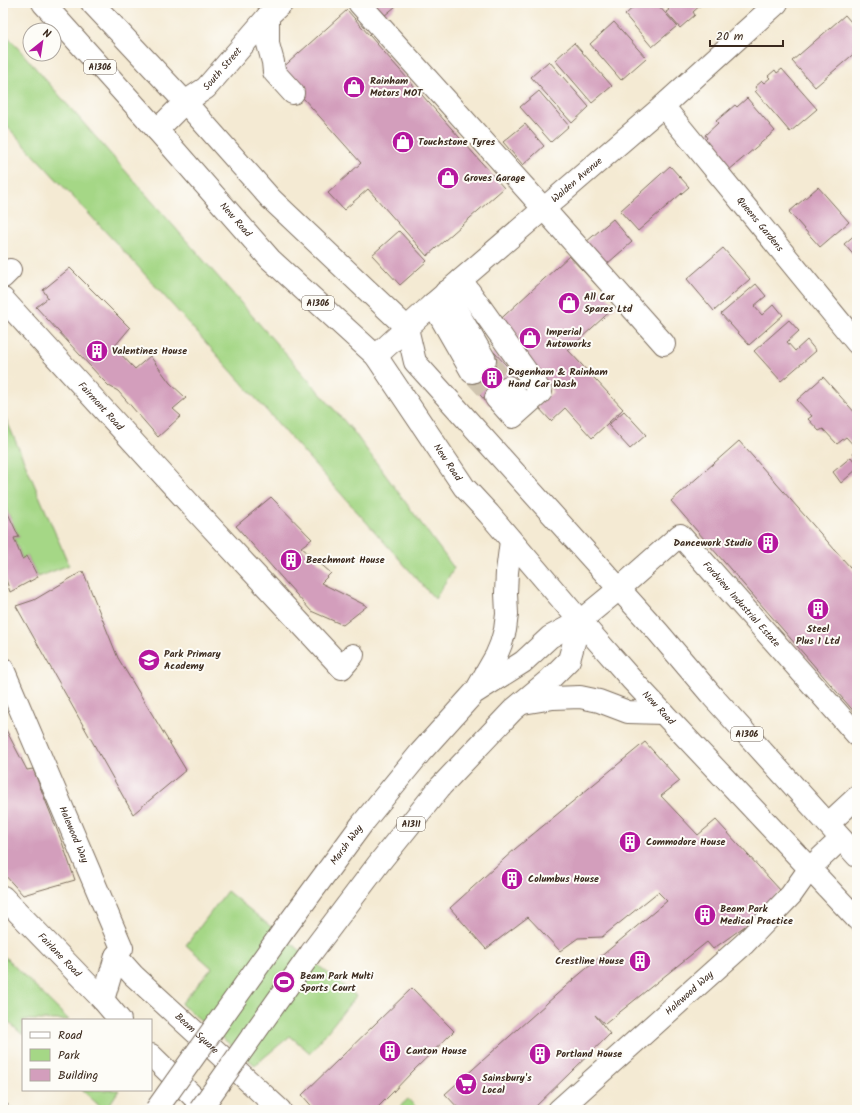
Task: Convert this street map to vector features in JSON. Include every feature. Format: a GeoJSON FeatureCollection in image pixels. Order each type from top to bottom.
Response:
{"type":"FeatureCollection","features":[{"type":"Feature","properties":{"kind":"main road","name":"New Road"},"geometry":{"type":"LineString","coordinates":[[43,3],[270,259],[376,356],[464,487],[662,713],[857,919]]}},
{"type":"Feature","properties":{"kind":"main road"},"geometry":{"type":"LineString","coordinates":[[92,3],[185,102],[271,199],[407,328]]}},
{"type":"Feature","properties":{"kind":"main road"},"geometry":{"type":"LineString","coordinates":[[359,3],[664,344]]}},
{"type":"Feature","properties":{"kind":"main road","name":"Walden Avenue"},"geometry":{"type":"LineString","coordinates":[[376,356],[447,292],[663,106],[777,3]]}},
{"type":"Feature","properties":{"kind":"main road","name":"South Street"},"geometry":{"type":"LineString","coordinates":[[157,130],[185,102],[206,88],[275,10]]}},
{"type":"Feature","properties":{"kind":"main road"},"geometry":{"type":"LineString","coordinates":[[275,10],[268,44],[274,72],[293,93]]}},
{"type":"Feature","properties":{"kind":"main road","name":"Queens Gardens"},"geometry":{"type":"LineString","coordinates":[[663,106],[857,343]]}},
{"type":"Feature","properties":{"kind":"main road"},"geometry":{"type":"LineString","coordinates":[[447,292],[478,366]]}},
{"type":"Feature","properties":{"kind":"main road"},"geometry":{"type":"LineString","coordinates":[[447,292],[541,392],[525,406],[502,393]]}},
{"type":"Feature","properties":{"kind":"main road","name":"Fairmont Road"},"geometry":{"type":"LineString","coordinates":[[3,299],[205,508],[348,662]]}},
{"type":"Feature","properties":{"kind":"main road","name":"A1306"},"geometry":{"type":"LineString","coordinates":[[407,328],[415,362],[667,642],[713,697],[857,856]]}},
{"type":"Feature","properties":{"kind":"main road","name":"Fordview Industrial Estate"},"geometry":{"type":"LineString","coordinates":[[619,589],[680,535],[857,735]]}},
{"type":"Feature","properties":{"kind":"main road"},"geometry":{"type":"LineString","coordinates":[[474,693],[496,656],[505,630],[507,614],[507,572],[511,541]]}},
{"type":"Feature","properties":{"kind":"main road","name":"Marsh Way"},"geometry":{"type":"LineString","coordinates":[[156,1110],[283,931],[367,818],[420,753],[474,693],[523,662],[550,637],[580,621],[619,589]]}},
{"type":"Feature","properties":{"kind":"main road","name":"A1311"},"geometry":{"type":"LineString","coordinates":[[200,1110],[311,953],[379,863],[441,786],[521,703],[549,680],[569,660],[580,621]]}},
{"type":"Feature","properties":{"kind":"main road","name":"Halewood Way"},"geometry":{"type":"LineString","coordinates":[[3,669],[122,948],[116,956],[112,1011]]}},
{"type":"Feature","properties":{"kind":"main road"},"geometry":{"type":"LineString","coordinates":[[521,703],[553,698],[580,697],[600,701],[628,712],[662,713]]}},
{"type":"Feature","properties":{"kind":"main road"},"geometry":{"type":"LineString","coordinates":[[835,831],[857,797]]}},
{"type":"Feature","properties":{"kind":"main road","name":"Halewood Way"},"geometry":{"type":"LineString","coordinates":[[559,1110],[746,943],[791,895],[835,831]]}},
{"type":"Feature","properties":{"kind":"main road","name":"Fairlane Road"},"geometry":{"type":"LineString","coordinates":[[3,897],[112,1011]]}},
{"type":"Feature","properties":{"kind":"main road","name":"Beam Square"},"geometry":{"type":"LineString","coordinates":[[116,956],[133,975],[280,1110]]}},
{"type":"Feature","properties":{"kind":"main road"},"geometry":{"type":"LineString","coordinates":[[152,1056],[207,1110]]}},
{"type":"Feature","properties":{"kind":"green space"},"geometry":{"type":"Polygon","coordinates":[[[3,31],[22,53],[22,62],[30,62],[353,431],[454,568],[435,599],[132,260],[3,122],[3,31]]]}},
{"type":"Feature","properties":{"kind":"green space"},"geometry":{"type":"Polygon","coordinates":[[[3,412],[69,565],[38,577],[27,556],[22,559],[14,538],[19,537],[5,507],[3,508],[3,412]]]}},
{"type":"Feature","properties":{"kind":"green space","name":"Beam Park Multi Sports Court"},"geometry":{"type":"Polygon","coordinates":[[[227,891],[356,996],[310,1053],[290,1036],[255,1065],[181,1004],[212,968],[186,945],[227,891]]]}},
{"type":"Feature","properties":{"kind":"green space"},"geometry":{"type":"Polygon","coordinates":[[[3,955],[68,1019],[22,1019],[22,1034],[3,1017],[3,955]]]}},
{"type":"Feature","properties":{"kind":"green space"},"geometry":{"type":"Polygon","coordinates":[[[83,1091],[118,1091],[106,1110],[104,1110],[83,1091]]]}},
{"type":"Feature","properties":{"kind":"green space"},"geometry":{"type":"Polygon","coordinates":[[[408,1099],[419,1110],[396,1110],[408,1099]]]}},
{"type":"Feature","properties":{"kind":"building"},"geometry":{"type":"Polygon","coordinates":[[[362,3],[393,3],[396,6],[378,21],[362,3]]]}},
{"type":"Feature","properties":{"kind":"building"},"geometry":{"type":"Polygon","coordinates":[[[638,3],[656,3],[677,26],[652,47],[625,15],[638,3]]]}},
{"type":"Feature","properties":{"kind":"building"},"geometry":{"type":"Polygon","coordinates":[[[663,3],[703,3],[693,12],[695,15],[680,28],[666,12],[669,10],[663,3]]]}},
{"type":"Feature","properties":{"kind":"building"},"geometry":{"type":"Polygon","coordinates":[[[851,3],[857,3],[857,10],[851,3]]]}},
{"type":"Feature","properties":{"kind":"building"},"geometry":{"type":"Polygon","coordinates":[[[347,10],[504,188],[427,256],[368,189],[344,210],[328,193],[361,163],[279,71],[347,10]]]}},
{"type":"Feature","properties":{"kind":"building"},"geometry":{"type":"Polygon","coordinates":[[[845,15],[857,29],[857,51],[815,87],[792,61],[845,15]]]}},
{"type":"Feature","properties":{"kind":"building"},"geometry":{"type":"Polygon","coordinates":[[[614,22],[646,58],[621,80],[590,44],[614,22]]]}},
{"type":"Feature","properties":{"kind":"building"},"geometry":{"type":"Polygon","coordinates":[[[574,43],[612,86],[592,103],[555,60],[574,43]]]}},
{"type":"Feature","properties":{"kind":"building"},"geometry":{"type":"Polygon","coordinates":[[[549,61],[589,107],[572,123],[531,77],[549,61]]]}},
{"type":"Feature","properties":{"kind":"building"},"geometry":{"type":"Polygon","coordinates":[[[782,69],[817,109],[790,132],[755,91],[757,90],[755,87],[762,81],[764,83],[770,78],[768,76],[775,70],[777,73],[782,69]]]}},
{"type":"Feature","properties":{"kind":"building"},"geometry":{"type":"Polygon","coordinates":[[[539,91],[569,126],[551,142],[520,107],[539,91]]]}},
{"type":"Feature","properties":{"kind":"building"},"geometry":{"type":"Polygon","coordinates":[[[747,98],[775,131],[728,171],[702,143],[707,138],[705,135],[718,123],[716,121],[735,105],[737,107],[747,98]]]}},
{"type":"Feature","properties":{"kind":"building"},"geometry":{"type":"Polygon","coordinates":[[[525,124],[544,146],[523,165],[503,142],[525,124]]]}},
{"type":"Feature","properties":{"kind":"building"},"geometry":{"type":"Polygon","coordinates":[[[670,166],[689,187],[638,231],[620,211],[670,166]]]}},
{"type":"Feature","properties":{"kind":"building"},"geometry":{"type":"Polygon","coordinates":[[[818,187],[849,222],[820,247],[789,212],[818,187]]]}},
{"type":"Feature","properties":{"kind":"building"},"geometry":{"type":"Polygon","coordinates":[[[613,219],[632,242],[599,271],[579,248],[613,219]]]}},
{"type":"Feature","properties":{"kind":"building"},"geometry":{"type":"Polygon","coordinates":[[[399,231],[427,261],[400,285],[372,255],[399,231]]]}},
{"type":"Feature","properties":{"kind":"building"},"geometry":{"type":"Polygon","coordinates":[[[857,233],[857,259],[844,244],[857,233]]]}},
{"type":"Feature","properties":{"kind":"building"},"geometry":{"type":"Polygon","coordinates":[[[723,248],[750,279],[714,311],[687,279],[723,248]]]}},
{"type":"Feature","properties":{"kind":"building"},"geometry":{"type":"Polygon","coordinates":[[[569,256],[616,306],[568,350],[623,409],[592,438],[565,408],[551,421],[537,406],[553,392],[492,327],[569,256]]]}},
{"type":"Feature","properties":{"kind":"building","name":"Valentines House"},"geometry":{"type":"Polygon","coordinates":[[[70,268],[130,328],[114,347],[135,369],[150,356],[170,383],[186,398],[173,409],[181,416],[158,437],[118,391],[109,386],[102,379],[36,307],[48,298],[43,290],[70,268]]]}},
{"type":"Feature","properties":{"kind":"building"},"geometry":{"type":"Polygon","coordinates":[[[756,284],[766,296],[754,306],[762,315],[774,304],[783,315],[749,345],[721,314],[756,284]]]}},
{"type":"Feature","properties":{"kind":"building"},"geometry":{"type":"Polygon","coordinates":[[[789,320],[799,331],[787,342],[795,351],[807,340],[816,351],[781,381],[754,351],[789,320]]]}},
{"type":"Feature","properties":{"kind":"building","name":"Dagenham & Rainham Hand Car Wash"},"geometry":{"type":"Polygon","coordinates":[[[494,352],[518,378],[489,405],[465,378],[494,352]]]}},
{"type":"Feature","properties":{"kind":"building"},"geometry":{"type":"Polygon","coordinates":[[[823,377],[857,415],[857,449],[846,437],[837,444],[823,429],[819,431],[808,419],[812,416],[797,400],[823,377]]]}},
{"type":"Feature","properties":{"kind":"building"},"geometry":{"type":"Polygon","coordinates":[[[624,411],[646,435],[630,449],[608,425],[624,411]]]}},
{"type":"Feature","properties":{"kind":"building"},"geometry":{"type":"Polygon","coordinates":[[[739,441],[857,575],[857,715],[671,501],[739,441]]]}},
{"type":"Feature","properties":{"kind":"building"},"geometry":{"type":"Polygon","coordinates":[[[857,449],[857,458],[853,453],[857,449]]]}},
{"type":"Feature","properties":{"kind":"building"},"geometry":{"type":"Polygon","coordinates":[[[851,457],[857,465],[857,469],[841,483],[833,472],[851,457]]]}},
{"type":"Feature","properties":{"kind":"building","name":"Beechmont House"},"geometry":{"type":"Polygon","coordinates":[[[271,497],[312,539],[301,547],[331,573],[321,583],[367,606],[343,625],[311,611],[236,526],[271,497]]]}},
{"type":"Feature","properties":{"kind":"building"},"geometry":{"type":"Polygon","coordinates":[[[5,507],[19,537],[14,538],[22,559],[27,556],[38,577],[10,592],[3,570],[3,508],[5,507]]]}},
{"type":"Feature","properties":{"kind":"building"},"geometry":{"type":"Polygon","coordinates":[[[83,571],[118,658],[186,770],[133,814],[16,606],[34,600],[83,571]]]}},
{"type":"Feature","properties":{"kind":"building"},"geometry":{"type":"Polygon","coordinates":[[[3,724],[27,770],[33,769],[75,880],[23,895],[3,873],[3,724]]]}},
{"type":"Feature","properties":{"kind":"building"},"geometry":{"type":"Polygon","coordinates":[[[645,742],[680,781],[661,796],[698,835],[716,820],[781,891],[752,921],[713,949],[707,942],[605,1024],[595,1015],[610,1034],[532,1110],[460,1110],[445,1094],[574,979],[667,901],[658,892],[602,937],[578,938],[560,951],[528,917],[486,949],[450,908],[515,849],[645,742]]]}},
{"type":"Feature","properties":{"kind":"building","name":"Canton House"},"geometry":{"type":"Polygon","coordinates":[[[412,988],[454,1031],[375,1110],[315,1110],[302,1095],[412,988]]]}},
{"type":"Feature","properties":{"kind":"tunnel"},"geometry":{"type":"LineString","coordinates":[[485,360],[508,387]]}},
{"type":"Feature","properties":{"kind":"tunnel"},"geometry":{"type":"LineString","coordinates":[[472,372],[496,398]]}},
{"type":"Feature","properties":{"kind":"railway"},"geometry":{"type":"LineString","coordinates":[[3,1102],[12,1110]]}},
{"type":"Feature","properties":{"kind":"place","name":"Rainham Motors MOT"},"geometry":{"type":"Point","coordinates":[354,87]}},
{"type":"Feature","properties":{"kind":"place","name":"Touchstone Tyres"},"geometry":{"type":"Point","coordinates":[403,142]}},
{"type":"Feature","properties":{"kind":"place","name":"Groves Garage"},"geometry":{"type":"Point","coordinates":[448,178]}},
{"type":"Feature","properties":{"kind":"place","name":"All Car Spares Ltd"},"geometry":{"type":"Point","coordinates":[569,303]}},
{"type":"Feature","properties":{"kind":"place","name":"Imperial Autoworks"},"geometry":{"type":"Point","coordinates":[530,338]}},
{"type":"Feature","properties":{"kind":"place","name":"Valentines House"},"geometry":{"type":"Point","coordinates":[97,351]}},
{"type":"Feature","properties":{"kind":"place","name":"Dagenham & Rainham Hand Car Wash"},"geometry":{"type":"Point","coordinates":[492,378]}},
{"type":"Feature","properties":{"kind":"place","name":"Dancework Studio"},"geometry":{"type":"Point","coordinates":[768,543]}},
{"type":"Feature","properties":{"kind":"place","name":"Beechmont House"},"geometry":{"type":"Point","coordinates":[291,560]}},
{"type":"Feature","properties":{"kind":"place","name":"Steel Plus 1 Ltd"},"geometry":{"type":"Point","coordinates":[818,609]}},
{"type":"Feature","properties":{"kind":"place","name":"Park Primary Academy"},"geometry":{"type":"Point","coordinates":[149,660]}},
{"type":"Feature","properties":{"kind":"place","name":"Commodore House"},"geometry":{"type":"Point","coordinates":[630,842]}},
{"type":"Feature","properties":{"kind":"place","name":"Columbus House"},"geometry":{"type":"Point","coordinates":[512,879]}},
{"type":"Feature","properties":{"kind":"place","name":"Beam Park Medical Practice"},"geometry":{"type":"Point","coordinates":[705,915]}},
{"type":"Feature","properties":{"kind":"place","name":"Crestline House"},"geometry":{"type":"Point","coordinates":[640,961]}},
{"type":"Feature","properties":{"kind":"place","name":"Beam Park Multi Sports Court"},"geometry":{"type":"Point","coordinates":[284,982]}},
{"type":"Feature","properties":{"kind":"place","name":"Canton House"},"geometry":{"type":"Point","coordinates":[390,1051]}},
{"type":"Feature","properties":{"kind":"place","name":"Portland House"},"geometry":{"type":"Point","coordinates":[540,1054]}},
{"type":"Feature","properties":{"kind":"place","name":"Sainsbury's Local"},"geometry":{"type":"Point","coordinates":[466,1084]}}]}
